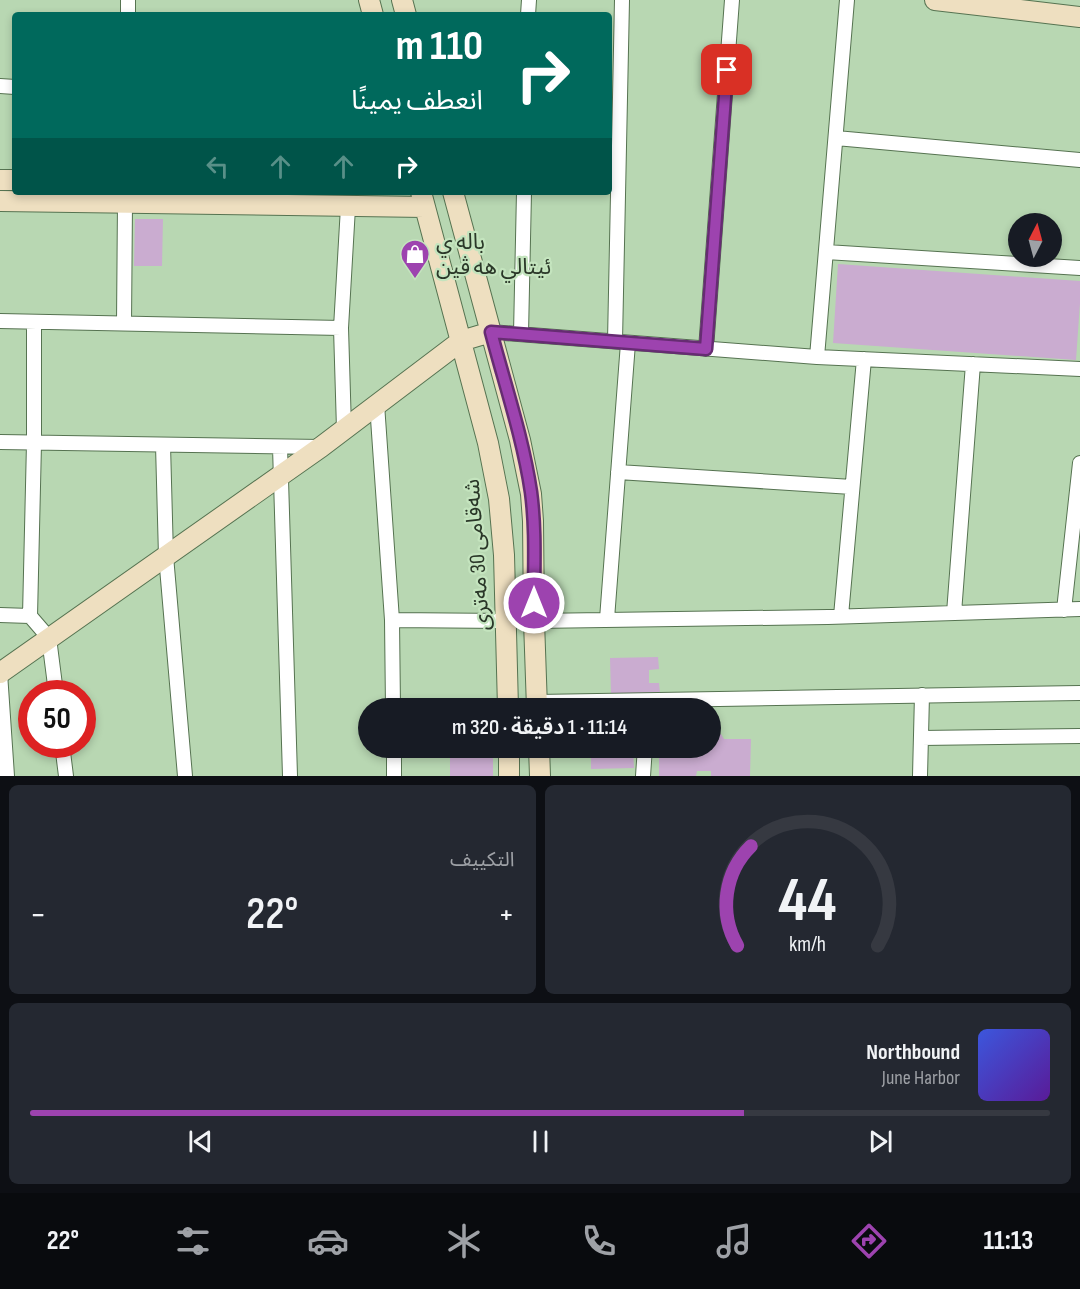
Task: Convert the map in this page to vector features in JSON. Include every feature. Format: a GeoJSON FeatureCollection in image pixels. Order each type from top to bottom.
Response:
{"type":"FeatureCollection","features":[{"type":"Feature","properties":{"kind":"main road"},"geometry":{"type":"LineString","coordinates":[[934,0],[1005,4],[1080,17]]}},
{"type":"Feature","properties":{"kind":"main road"},"geometry":{"type":"LineString","coordinates":[[454,195],[520,440],[531,494],[537,698]]}},
{"type":"Feature","properties":{"kind":"main road"},"geometry":{"type":"LineString","coordinates":[[0,201],[348,207],[423,200]]}},
{"type":"Feature","properties":{"kind":"main road","name":"شەقامی 30 مەتری"},"geometry":{"type":"LineString","coordinates":[[423,200],[488,443],[499,499],[504,555],[508,698]]}},
{"type":"Feature","properties":{"kind":"main road"},"geometry":{"type":"LineString","coordinates":[[0,673],[321,447],[461,341],[491,332]]}},
{"type":"Feature","properties":{"kind":"main road"},"geometry":{"type":"LineString","coordinates":[[509,758],[509,776]]}},
{"type":"Feature","properties":{"kind":"main road"},"geometry":{"type":"LineString","coordinates":[[539,758],[540,776]]}},
{"type":"Feature","properties":{"kind":"street"},"geometry":{"type":"LineString","coordinates":[[607,619],[618,472],[621,342],[622,0]]}},
{"type":"Feature","properties":{"kind":"street"},"geometry":{"type":"LineString","coordinates":[[706,349],[732,0]]}},
{"type":"Feature","properties":{"kind":"street"},"geometry":{"type":"LineString","coordinates":[[817,357],[847,0]]}},
{"type":"Feature","properties":{"kind":"street"},"geometry":{"type":"LineString","coordinates":[[836,138],[1080,160]]}},
{"type":"Feature","properties":{"kind":"street"},"geometry":{"type":"LineString","coordinates":[[521,334],[524,195]]}},
{"type":"Feature","properties":{"kind":"street"},"geometry":{"type":"LineString","coordinates":[[124,324],[125,203]]}},
{"type":"Feature","properties":{"kind":"street"},"geometry":{"type":"LineString","coordinates":[[344,429],[341,328],[348,207]]}},
{"type":"Feature","properties":{"kind":"street"},"geometry":{"type":"LineString","coordinates":[[826,252],[1080,268]]}},
{"type":"Feature","properties":{"kind":"street"},"geometry":{"type":"LineString","coordinates":[[0,321],[341,328]]}},
{"type":"Feature","properties":{"kind":"street"},"geometry":{"type":"LineString","coordinates":[[34,322],[30,616],[49,638],[54,680]]}},
{"type":"Feature","properties":{"kind":"street"},"geometry":{"type":"LineString","coordinates":[[491,332],[817,357],[1080,369]]}},
{"type":"Feature","properties":{"kind":"street"},"geometry":{"type":"LineString","coordinates":[[841,616],[864,359]]}},
{"type":"Feature","properties":{"kind":"street"},"geometry":{"type":"LineString","coordinates":[[954,613],[973,363]]}},
{"type":"Feature","properties":{"kind":"street"},"geometry":{"type":"LineString","coordinates":[[377,404],[392,620],[393,698]]}},
{"type":"Feature","properties":{"kind":"street"},"geometry":{"type":"LineString","coordinates":[[0,442],[321,447]]}},
{"type":"Feature","properties":{"kind":"street"},"geometry":{"type":"LineString","coordinates":[[164,445],[166,556],[185,776]]}},
{"type":"Feature","properties":{"kind":"street"},"geometry":{"type":"LineString","coordinates":[[280,447],[290,776]]}},
{"type":"Feature","properties":{"kind":"street"},"geometry":{"type":"LineString","coordinates":[[1064,609],[1080,463]]}},
{"type":"Feature","properties":{"kind":"street"},"geometry":{"type":"LineString","coordinates":[[618,472],[852,487]]}},
{"type":"Feature","properties":{"kind":"street"},"geometry":{"type":"LineString","coordinates":[[534,621],[1080,609]]}},
{"type":"Feature","properties":{"kind":"street"},"geometry":{"type":"LineString","coordinates":[[0,615],[30,616]]}},
{"type":"Feature","properties":{"kind":"street"},"geometry":{"type":"LineString","coordinates":[[392,620],[505,621]]}},
{"type":"Feature","properties":{"kind":"street"},"geometry":{"type":"LineString","coordinates":[[0,673],[7,776]]}},
{"type":"Feature","properties":{"kind":"street"},"geometry":{"type":"LineString","coordinates":[[721,702],[1080,693]]}},
{"type":"Feature","properties":{"kind":"street"},"geometry":{"type":"LineString","coordinates":[[920,776],[922,695]]}},
{"type":"Feature","properties":{"kind":"street"},"geometry":{"type":"LineString","coordinates":[[921,738],[1080,736]]}},
{"type":"Feature","properties":{"kind":"street"},"geometry":{"type":"LineString","coordinates":[[64,758],[66,776]]}},
{"type":"Feature","properties":{"kind":"street"},"geometry":{"type":"LineString","coordinates":[[394,758],[394,776]]}},
{"type":"Feature","properties":{"kind":"street"},"geometry":{"type":"LineString","coordinates":[[643,776],[644,758]]}},
{"type":"Feature","properties":{"kind":"shaded area"},"geometry":{"type":"Polygon","coordinates":[[[135,219],[163,219],[162,266],[134,266],[135,219]]]}},
{"type":"Feature","properties":{"kind":"shaded area"},"geometry":{"type":"Polygon","coordinates":[[[838,264],[1080,281],[1076,360],[833,343],[838,264]]]}},
{"type":"Feature","properties":{"kind":"shaded area"},"geometry":{"type":"Polygon","coordinates":[[[658,657],[659,669],[649,670],[649,683],[659,683],[660,693],[611,694],[610,658],[658,657]]]}},
{"type":"Feature","properties":{"kind":"shaded area"},"geometry":{"type":"Polygon","coordinates":[[[721,734],[724,739],[751,739],[750,776],[711,776],[711,771],[697,771],[696,776],[659,776],[659,758],[721,758],[721,734]]]}},
{"type":"Feature","properties":{"kind":"shaded area"},"geometry":{"type":"Polygon","coordinates":[[[450,758],[493,758],[493,776],[450,776],[450,758]]]}},
{"type":"Feature","properties":{"kind":"shaded area"},"geometry":{"type":"Polygon","coordinates":[[[591,758],[633,758],[634,768],[591,769],[591,758]]]}},
{"type":"Feature","properties":{"kind":"place","name":"باله ي ئيتالي هه ڤين"},"geometry":{"type":"Point","coordinates":[415,280]}},
{"type":"Feature","properties":{"kind":"route"},"geometry":{"type":"LineString","coordinates":[[534,603],[531,494],[520,440],[491,332],[706,349],[727,70]]}}]}
